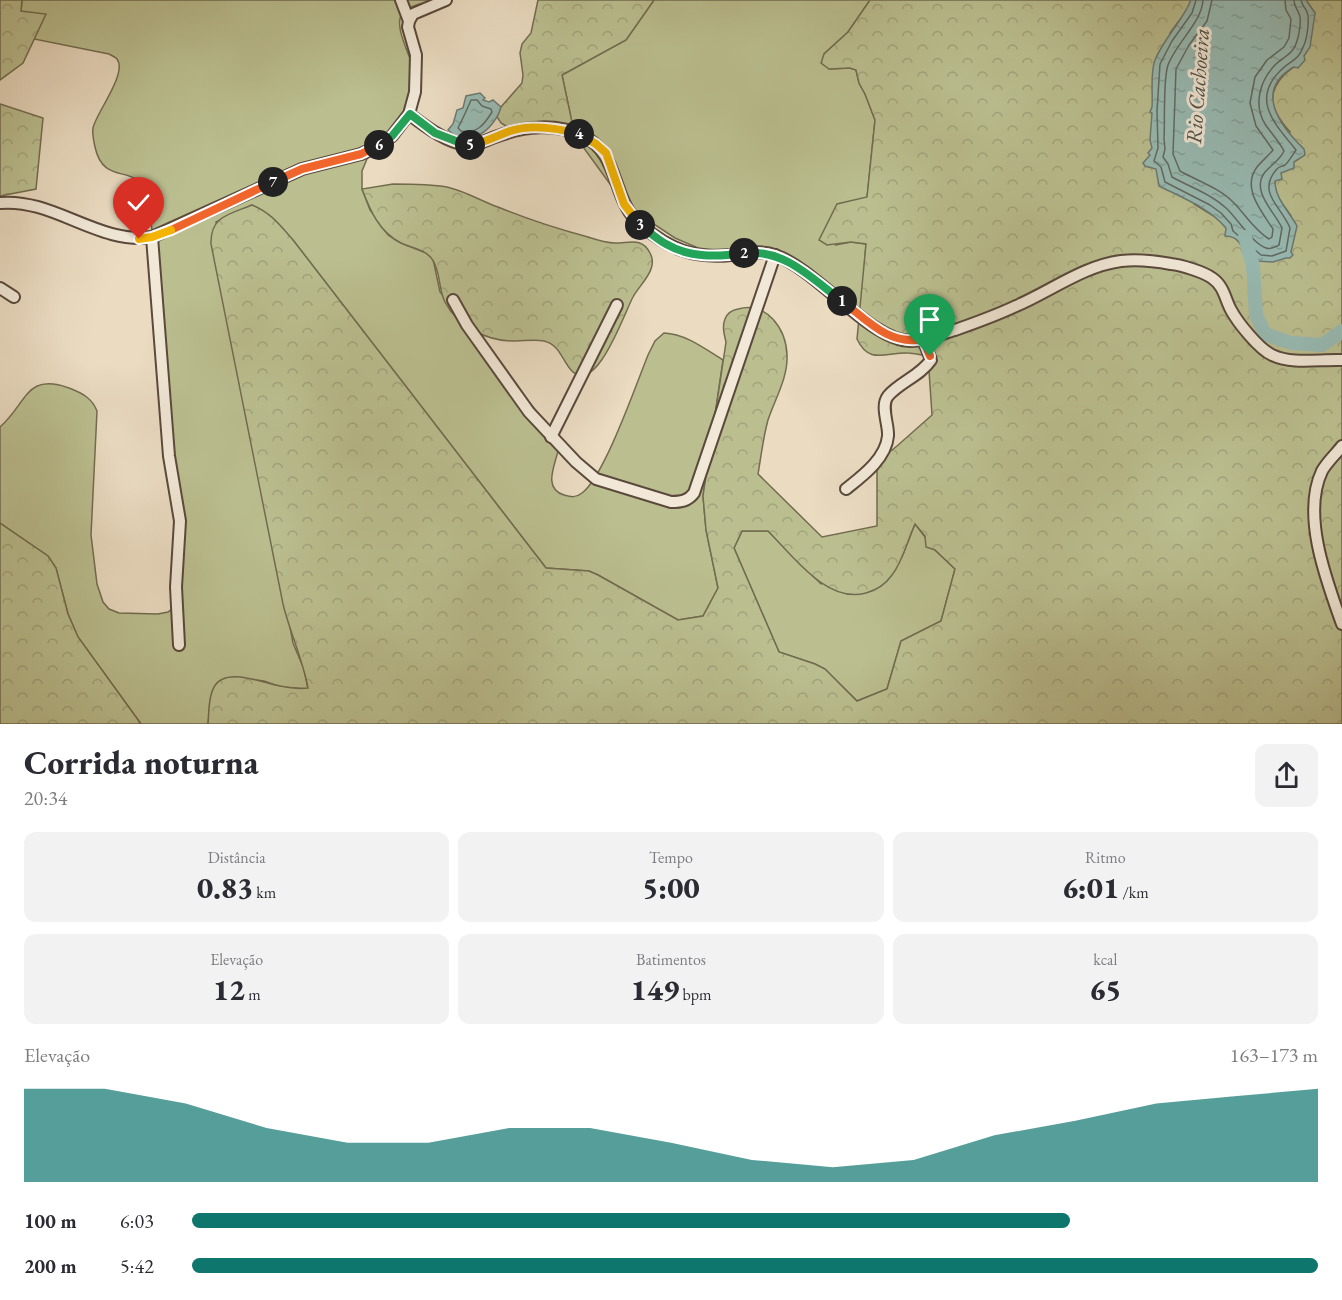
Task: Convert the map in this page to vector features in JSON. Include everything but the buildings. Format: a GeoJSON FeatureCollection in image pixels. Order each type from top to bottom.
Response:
{"type":"FeatureCollection","features":[{"type":"Feature","properties":{"kind":"street"},"geometry":{"type":"LineString","coordinates":[[401,0],[409,21]]}},
{"type":"Feature","properties":{"kind":"street"},"geometry":{"type":"LineString","coordinates":[[0,203],[15,202],[33,205],[93,229],[139,239],[152,237],[302,169],[361,154],[379,146],[392,136],[410,114],[415,92],[416,55],[408,27],[409,21],[413,14],[446,0]]}},
{"type":"Feature","properties":{"kind":"street"},"geometry":{"type":"LineString","coordinates":[[410,114],[435,133],[466,145],[531,126],[582,135],[606,153],[624,204],[638,223],[667,245],[695,255],[716,257],[748,253],[775,255],[802,270],[879,331],[896,339],[914,341],[962,327],[1016,306],[1093,267],[1122,261],[1150,261],[1176,264],[1213,278],[1225,293],[1231,310],[1249,334],[1269,354],[1285,360],[1342,360]]}},
{"type":"Feature","properties":{"kind":"street"},"geometry":{"type":"LineString","coordinates":[[152,237],[169,456],[180,521],[176,587],[179,645]]}},
{"type":"Feature","properties":{"kind":"street"},"geometry":{"type":"LineString","coordinates":[[453,300],[473,335],[529,412],[551,437],[596,479],[671,502],[681,502],[690,498],[714,435],[775,255]]}},
{"type":"Feature","properties":{"kind":"street"},"geometry":{"type":"LineString","coordinates":[[0,288],[14,297]]}},
{"type":"Feature","properties":{"kind":"street"},"geometry":{"type":"LineString","coordinates":[[551,437],[617,305]]}},
{"type":"Feature","properties":{"kind":"street"},"geometry":{"type":"LineString","coordinates":[[846,489],[867,471],[887,442],[885,408],[888,396],[930,360],[923,339]]}},
{"type":"Feature","properties":{"kind":"street"},"geometry":{"type":"LineString","coordinates":[[1342,446],[1322,471],[1315,500],[1318,556],[1342,624]]}},
{"type":"Feature","properties":{"kind":"green space"},"geometry":{"type":"Polygon","coordinates":[[[0,0],[22,0],[21,11],[46,14],[23,63],[0,80],[0,0]]]}},
{"type":"Feature","properties":{"kind":"green space"},"geometry":{"type":"Polygon","coordinates":[[[22,0],[434,0],[410,8],[403,12],[400,18],[403,41],[415,75],[416,104],[367,159],[362,171],[362,189],[370,210],[388,235],[426,253],[433,259],[440,292],[546,423],[559,446],[552,474],[553,487],[564,495],[578,496],[591,484],[619,429],[648,355],[655,341],[664,333],[688,339],[723,360],[703,496],[706,530],[718,588],[703,616],[678,620],[589,571],[546,568],[293,240],[252,205],[216,222],[293,643],[304,669],[308,689],[281,687],[264,681],[234,677],[211,698],[208,724],[141,724],[78,637],[68,614],[56,568],[48,556],[0,523],[0,427],[35,387],[55,384],[78,392],[89,399],[97,411],[91,535],[97,584],[103,602],[109,609],[119,613],[158,614],[168,612],[173,608],[178,586],[174,492],[149,196],[137,179],[106,167],[99,159],[93,135],[95,121],[115,83],[119,65],[117,59],[109,54],[19,36],[22,0]]]}},
{"type":"Feature","properties":{"kind":"green space"},"geometry":{"type":"Polygon","coordinates":[[[538,0],[654,0],[626,40],[562,75],[572,122],[570,129],[506,126],[497,117],[501,107],[522,83],[520,53],[522,44],[531,33],[538,0]]]}},
{"type":"Feature","properties":{"kind":"green space"},"geometry":{"type":"Polygon","coordinates":[[[654,0],[870,0],[848,32],[824,54],[829,69],[856,70],[859,83],[875,120],[867,198],[836,245],[851,242],[866,244],[861,314],[786,259],[698,248],[675,238],[631,209],[570,129],[570,113],[562,75],[626,40],[654,0]]]}},
{"type":"Feature","properties":{"kind":"green space"},"geometry":{"type":"Polygon","coordinates":[[[870,0],[1191,0],[1187,10],[1170,33],[1194,204],[1217,218],[1253,257],[1291,216],[1279,198],[1275,186],[1279,162],[1290,132],[1275,111],[1274,90],[1284,75],[1298,63],[1303,53],[1315,13],[1306,0],[1342,0],[1342,724],[208,724],[212,691],[219,681],[227,678],[245,678],[287,687],[308,688],[283,604],[211,244],[214,227],[223,217],[252,205],[269,215],[293,240],[546,568],[589,571],[678,620],[703,616],[718,588],[706,530],[703,496],[726,342],[724,324],[730,312],[736,309],[758,309],[766,313],[779,327],[786,345],[787,364],[766,427],[758,474],[822,537],[877,526],[877,467],[887,454],[932,415],[928,356],[908,353],[873,355],[862,347],[857,339],[866,244],[851,242],[827,245],[819,240],[837,204],[867,197],[875,120],[859,83],[856,70],[829,69],[821,63],[824,54],[848,32],[870,0]],[[915,524],[899,564],[889,579],[874,590],[852,595],[824,585],[812,576],[768,531],[742,531],[734,548],[779,652],[825,669],[857,701],[887,689],[901,641],[941,621],[955,569],[935,550],[926,547],[925,536],[915,524]]]}},
{"type":"Feature","properties":{"kind":"green space"},"geometry":{"type":"Polygon","coordinates":[[[0,104],[43,118],[36,189],[0,196],[0,104]]]}},
{"type":"Feature","properties":{"kind":"green space"},"geometry":{"type":"Polygon","coordinates":[[[393,184],[447,187],[565,231],[605,242],[635,242],[647,248],[652,259],[648,276],[633,297],[616,334],[599,363],[590,372],[581,375],[571,370],[557,349],[549,343],[540,340],[513,341],[493,338],[465,325],[450,311],[445,302],[437,269],[432,259],[426,253],[393,238],[381,227],[372,212],[362,189],[393,184]]]}},
{"type":"Feature","properties":{"kind":"green space"},"geometry":{"type":"Polygon","coordinates":[[[0,523],[48,556],[56,568],[68,614],[78,637],[141,724],[0,724],[0,523]]]}},
{"type":"Feature","properties":{"kind":"green space"},"geometry":{"type":"Polygon","coordinates":[[[915,524],[935,550],[955,569],[941,621],[901,641],[887,689],[857,701],[825,669],[779,652],[734,548],[742,531],[768,531],[821,584],[902,557],[915,524]]]}},
{"type":"Feature","properties":{"kind":"water"},"geometry":{"type":"Polygon","coordinates":[[[1191,0],[1306,0],[1315,13],[1310,47],[1304,56],[1305,60],[1298,68],[1294,67],[1282,76],[1275,86],[1273,97],[1279,119],[1304,149],[1305,155],[1294,162],[1294,168],[1281,173],[1282,179],[1275,181],[1277,194],[1297,226],[1291,252],[1293,255],[1290,258],[1273,262],[1257,261],[1249,253],[1243,253],[1237,240],[1225,236],[1226,228],[1219,221],[1195,204],[1159,186],[1156,169],[1145,166],[1143,163],[1150,155],[1148,153],[1152,148],[1150,140],[1152,113],[1150,112],[1153,65],[1163,44],[1183,16],[1191,0]]]}},
{"type":"Feature","properties":{"kind":"water"},"geometry":{"type":"Polygon","coordinates":[[[480,93],[485,98],[483,100],[489,102],[493,100],[501,107],[498,115],[480,135],[472,138],[456,136],[448,130],[453,124],[457,110],[463,108],[466,96],[480,93]]]}},
{"type":"Feature","properties":{"kind":"waterway","name":"Rio Cachoeira"},"geometry":{"type":"LineString","coordinates":[[1245,237],[1253,266],[1256,315],[1265,334],[1291,343],[1322,345],[1342,331]]}},
{"type":"Feature","properties":{"kind":"route"},"geometry":{"type":"LineString","coordinates":[[139,239],[168,231],[302,169],[361,154],[379,146],[392,136],[410,114],[435,133],[466,145],[531,126],[550,128],[582,135],[606,153],[624,204],[638,223],[667,245],[695,255],[716,257],[748,253],[775,255],[802,270],[879,331],[896,339],[914,341],[923,339],[930,356]]}}]}
